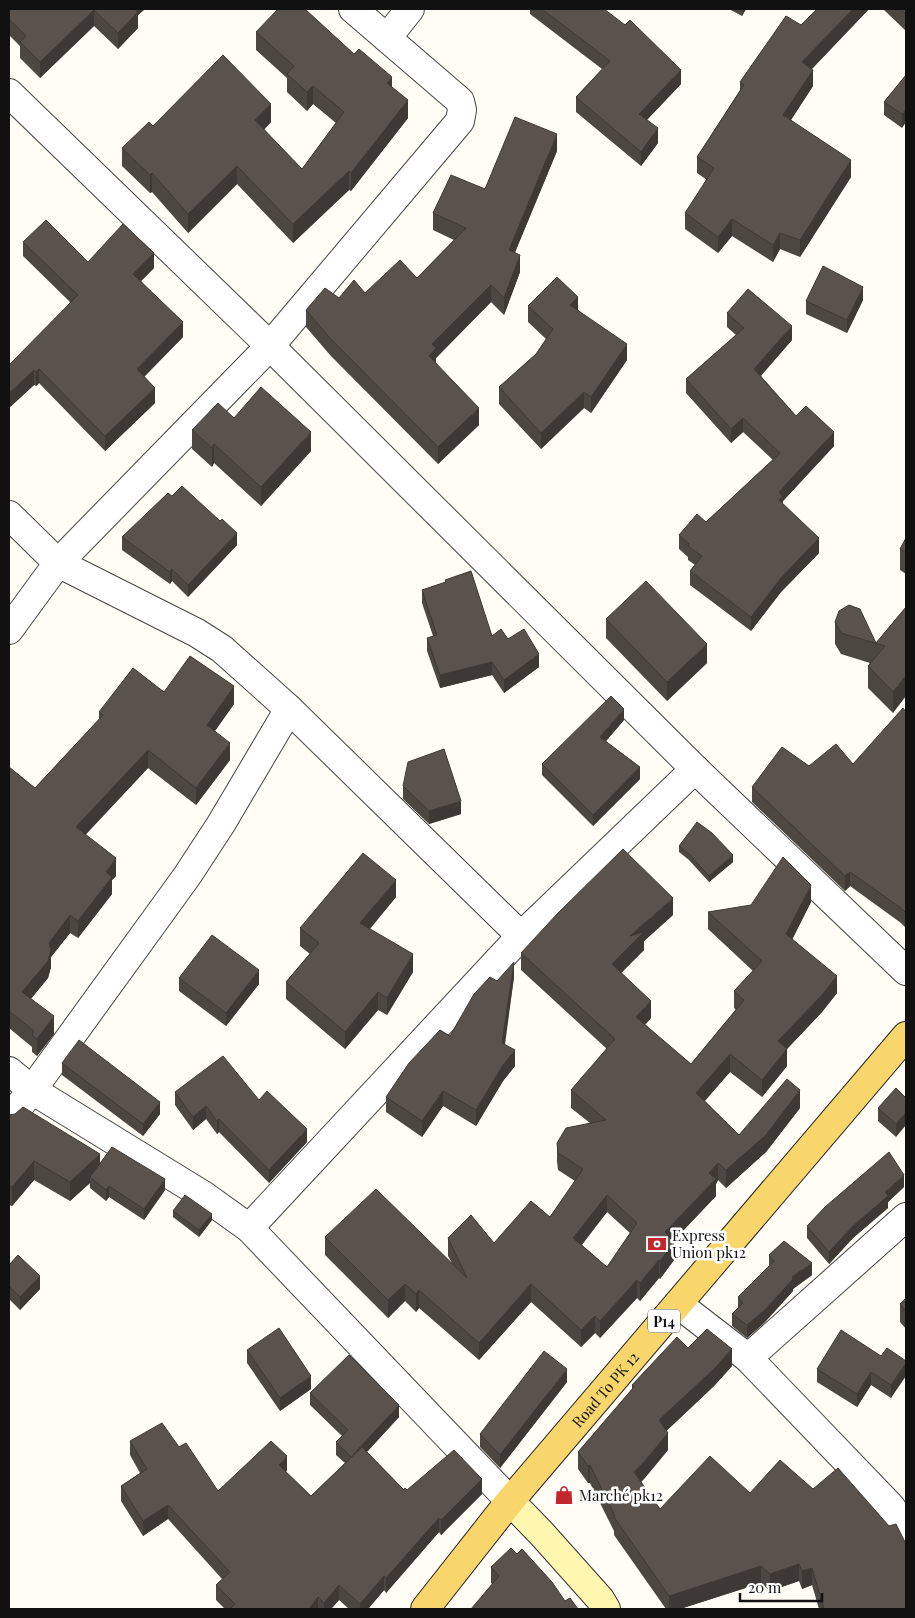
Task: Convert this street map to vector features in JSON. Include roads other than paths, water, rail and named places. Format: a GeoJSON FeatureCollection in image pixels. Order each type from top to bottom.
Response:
{"type":"FeatureCollection","features":[{"type":"Feature","properties":{"kind":"main road","name":"Road To PK 12"},"geometry":{"type":"LineString","coordinates":[[425,1609],[510,1501],[906,1036]]}},
{"type":"Feature","properties":{"kind":"main road"},"geometry":{"type":"LineString","coordinates":[[510,1501],[600,1599],[606,1609]]}},
{"type":"Feature","properties":{"kind":"street"},"geometry":{"type":"LineString","coordinates":[[9,630],[58,563],[270,346],[460,121],[462,110],[460,101],[353,9]]}},
{"type":"Feature","properties":{"kind":"street"},"geometry":{"type":"LineString","coordinates":[[387,38],[410,9]]}},
{"type":"Feature","properties":{"kind":"street"},"geometry":{"type":"LineString","coordinates":[[9,93],[270,346],[695,769],[906,971]]}},
{"type":"Feature","properties":{"kind":"street"},"geometry":{"type":"LineString","coordinates":[[9,515],[58,563],[197,633],[222,649],[289,709],[521,936]]}},
{"type":"Feature","properties":{"kind":"street"},"geometry":{"type":"LineString","coordinates":[[9,1119],[187,876],[221,824],[289,709]]}},
{"type":"Feature","properties":{"kind":"street"},"geometry":{"type":"LineString","coordinates":[[249,1228],[521,936],[695,769]]}},
{"type":"Feature","properties":{"kind":"street"},"geometry":{"type":"LineString","coordinates":[[9,1071],[32,1090],[203,1195],[249,1228],[510,1501]]}},
{"type":"Feature","properties":{"kind":"street"},"geometry":{"type":"LineString","coordinates":[[748,1358],[906,1217]]}},
{"type":"Feature","properties":{"kind":"street"},"geometry":{"type":"LineString","coordinates":[[678,1304],[748,1358],[891,1507],[906,1530]]}},
{"type":"Feature","properties":{"kind":"place","name":"Express Union pk12"},"geometry":{"type":"Point","coordinates":[657,1244]}},
{"type":"Feature","properties":{"kind":"place","name":"Marché pk12"},"geometry":{"type":"Point","coordinates":[564,1495]}}]}
